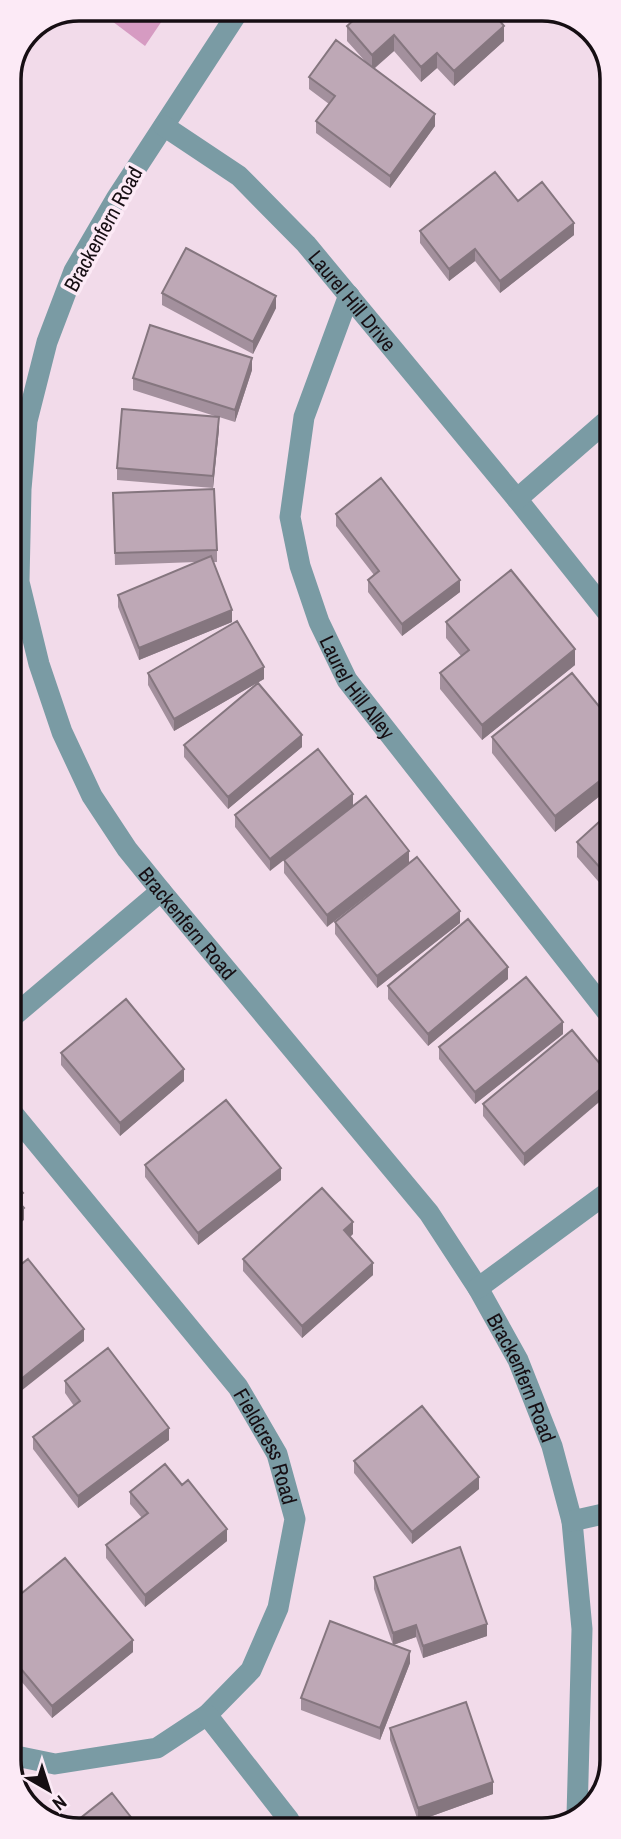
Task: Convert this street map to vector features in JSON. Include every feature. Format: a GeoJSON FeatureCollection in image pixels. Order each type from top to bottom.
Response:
{"type":"FeatureCollection","features":[{"type":"Feature","properties":{"kind":"street","name":"Brackenfern Road"},"geometry":{"type":"LineString","coordinates":[[21,489],[27,421],[47,342],[74,271],[116,199],[232,21]]}},
{"type":"Feature","properties":{"kind":"street","name":"Laurel Hill Drive"},"geometry":{"type":"LineString","coordinates":[[164,126],[239,176],[306,244],[600,603]]}},
{"type":"Feature","properties":{"kind":"street","name":"Laurel Hill Alley"},"geometry":{"type":"LineString","coordinates":[[349,295],[304,417],[290,517],[300,566],[315,611],[347,680],[600,1003]]}},
{"type":"Feature","properties":{"kind":"street"},"geometry":{"type":"LineString","coordinates":[[517,499],[600,427]]}},
{"type":"Feature","properties":{"kind":"street","name":"Brackenfern Road"},"geometry":{"type":"LineString","coordinates":[[21,605],[62,732],[92,796],[127,849],[160,891],[429,1213],[478,1288],[518,1360],[552,1446],[572,1521],[582,1629],[578,1805]]}},
{"type":"Feature","properties":{"kind":"street"},"geometry":{"type":"LineString","coordinates":[[21,1009],[160,891]]}},
{"type":"Feature","properties":{"kind":"street","name":"Fieldcress Road"},"geometry":{"type":"LineString","coordinates":[[21,1123],[238,1387],[277,1454],[295,1519],[278,1608],[251,1670],[207,1715],[157,1748],[55,1764],[21,1757]]}},
{"type":"Feature","properties":{"kind":"street"},"geometry":{"type":"LineString","coordinates":[[478,1288],[600,1198]]}},
{"type":"Feature","properties":{"kind":"street"},"geometry":{"type":"LineString","coordinates":[[572,1521],[600,1515]]}},
{"type":"Feature","properties":{"kind":"street"},"geometry":{"type":"LineString","coordinates":[[207,1715],[287,1818]]}},
{"type":"Feature","properties":{"kind":"shaded area"},"geometry":{"type":"Polygon","coordinates":[[[112,21],[162,21],[145,46],[112,21]]]}},
{"type":"Feature","properties":{"kind":"building"},"geometry":{"type":"Polygon","coordinates":[[[353,21],[500,21],[504,26],[454,71],[437,53],[421,67],[394,35],[372,55],[347,26],[353,21]]]}},
{"type":"Feature","properties":{"kind":"building"},"geometry":{"type":"Polygon","coordinates":[[[336,40],[435,114],[390,176],[316,121],[335,96],[309,77],[336,40]]]}},
{"type":"Feature","properties":{"kind":"building"},"geometry":{"type":"Polygon","coordinates":[[[495,172],[518,201],[542,182],[574,223],[500,281],[475,249],[449,269],[420,231],[495,172]]]}},
{"type":"Feature","properties":{"kind":"building"},"geometry":{"type":"Polygon","coordinates":[[[186,248],[276,296],[253,342],[162,293],[186,248]]]}},
{"type":"Feature","properties":{"kind":"building"},"geometry":{"type":"Polygon","coordinates":[[[150,325],[252,358],[235,410],[133,378],[150,325]]]}},
{"type":"Feature","properties":{"kind":"building"},"geometry":{"type":"Polygon","coordinates":[[[122,409],[219,417],[213,476],[117,468],[122,409]]]}},
{"type":"Feature","properties":{"kind":"building"},"geometry":{"type":"Polygon","coordinates":[[[381,478],[460,580],[402,624],[368,580],[379,571],[336,514],[381,478]]]}},
{"type":"Feature","properties":{"kind":"building"},"geometry":{"type":"Polygon","coordinates":[[[214,489],[217,550],[115,553],[113,493],[214,489]]]}},
{"type":"Feature","properties":{"kind":"building"},"geometry":{"type":"Polygon","coordinates":[[[211,556],[232,610],[139,648],[118,595],[211,556]]]}},
{"type":"Feature","properties":{"kind":"building"},"geometry":{"type":"Polygon","coordinates":[[[511,570],[575,649],[482,725],[440,673],[469,650],[446,622],[511,570]]]}},
{"type":"Feature","properties":{"kind":"building"},"geometry":{"type":"Polygon","coordinates":[[[237,621],[264,667],[174,719],[148,673],[237,621]]]}},
{"type":"Feature","properties":{"kind":"building"},"geometry":{"type":"Polygon","coordinates":[[[572,673],[600,707],[600,781],[555,816],[492,737],[572,673]]]}},
{"type":"Feature","properties":{"kind":"building"},"geometry":{"type":"Polygon","coordinates":[[[258,683],[302,735],[228,797],[184,745],[258,683]]]}},
{"type":"Feature","properties":{"kind":"building"},"geometry":{"type":"Polygon","coordinates":[[[318,749],[353,794],[270,859],[235,815],[318,749]]]}},
{"type":"Feature","properties":{"kind":"building"},"geometry":{"type":"Polygon","coordinates":[[[366,796],[409,851],[327,915],[284,860],[366,796]]]}},
{"type":"Feature","properties":{"kind":"building"},"geometry":{"type":"Polygon","coordinates":[[[600,821],[600,868],[577,842],[600,821]]]}},
{"type":"Feature","properties":{"kind":"building"},"geometry":{"type":"Polygon","coordinates":[[[417,857],[460,911],[377,976],[335,922],[417,857]]]}},
{"type":"Feature","properties":{"kind":"building"},"geometry":{"type":"Polygon","coordinates":[[[468,919],[508,967],[428,1034],[388,986],[468,919]]]}},
{"type":"Feature","properties":{"kind":"building"},"geometry":{"type":"Polygon","coordinates":[[[526,977],[563,1022],[475,1092],[439,1047],[526,977]]]}},
{"type":"Feature","properties":{"kind":"building"},"geometry":{"type":"Polygon","coordinates":[[[126,999],[184,1069],[120,1123],[61,1053],[126,999]]]}},
{"type":"Feature","properties":{"kind":"building"},"geometry":{"type":"Polygon","coordinates":[[[572,1030],[600,1064],[600,1089],[524,1154],[483,1104],[572,1030]]]}},
{"type":"Feature","properties":{"kind":"building"},"geometry":{"type":"Polygon","coordinates":[[[226,1100],[281,1168],[198,1233],[145,1165],[226,1100]]]}},
{"type":"Feature","properties":{"kind":"building"},"geometry":{"type":"Polygon","coordinates":[[[322,1188],[353,1222],[344,1230],[373,1263],[302,1326],[243,1259],[322,1188]]]}},
{"type":"Feature","properties":{"kind":"building"},"geometry":{"type":"Polygon","coordinates":[[[28,1259],[84,1329],[21,1379],[21,1264],[28,1259]]]}},
{"type":"Feature","properties":{"kind":"building"},"geometry":{"type":"Polygon","coordinates":[[[108,1348],[169,1428],[78,1496],[33,1437],[80,1401],[65,1381],[108,1348]]]}},
{"type":"Feature","properties":{"kind":"building"},"geometry":{"type":"Polygon","coordinates":[[[422,1406],[479,1477],[412,1532],[354,1461],[422,1406]]]}},
{"type":"Feature","properties":{"kind":"building"},"geometry":{"type":"Polygon","coordinates":[[[165,1464],[182,1485],[188,1480],[227,1529],[145,1595],[106,1545],[148,1513],[130,1492],[165,1464]]]}},
{"type":"Feature","properties":{"kind":"building"},"geometry":{"type":"Polygon","coordinates":[[[460,1547],[487,1624],[423,1646],[416,1625],[393,1633],[374,1577],[460,1547]]]}},
{"type":"Feature","properties":{"kind":"building"},"geometry":{"type":"Polygon","coordinates":[[[65,1558],[133,1640],[52,1706],[21,1669],[21,1594],[65,1558]]]}},
{"type":"Feature","properties":{"kind":"building"},"geometry":{"type":"Polygon","coordinates":[[[330,1621],[410,1651],[380,1728],[301,1698],[330,1621]]]}},
{"type":"Feature","properties":{"kind":"building"},"geometry":{"type":"Polygon","coordinates":[[[466,1702],[493,1782],[418,1808],[390,1728],[466,1702]]]}},
{"type":"Feature","properties":{"kind":"building"},"geometry":{"type":"Polygon","coordinates":[[[112,1793],[132,1818],[81,1818],[112,1793]]]}}]}
